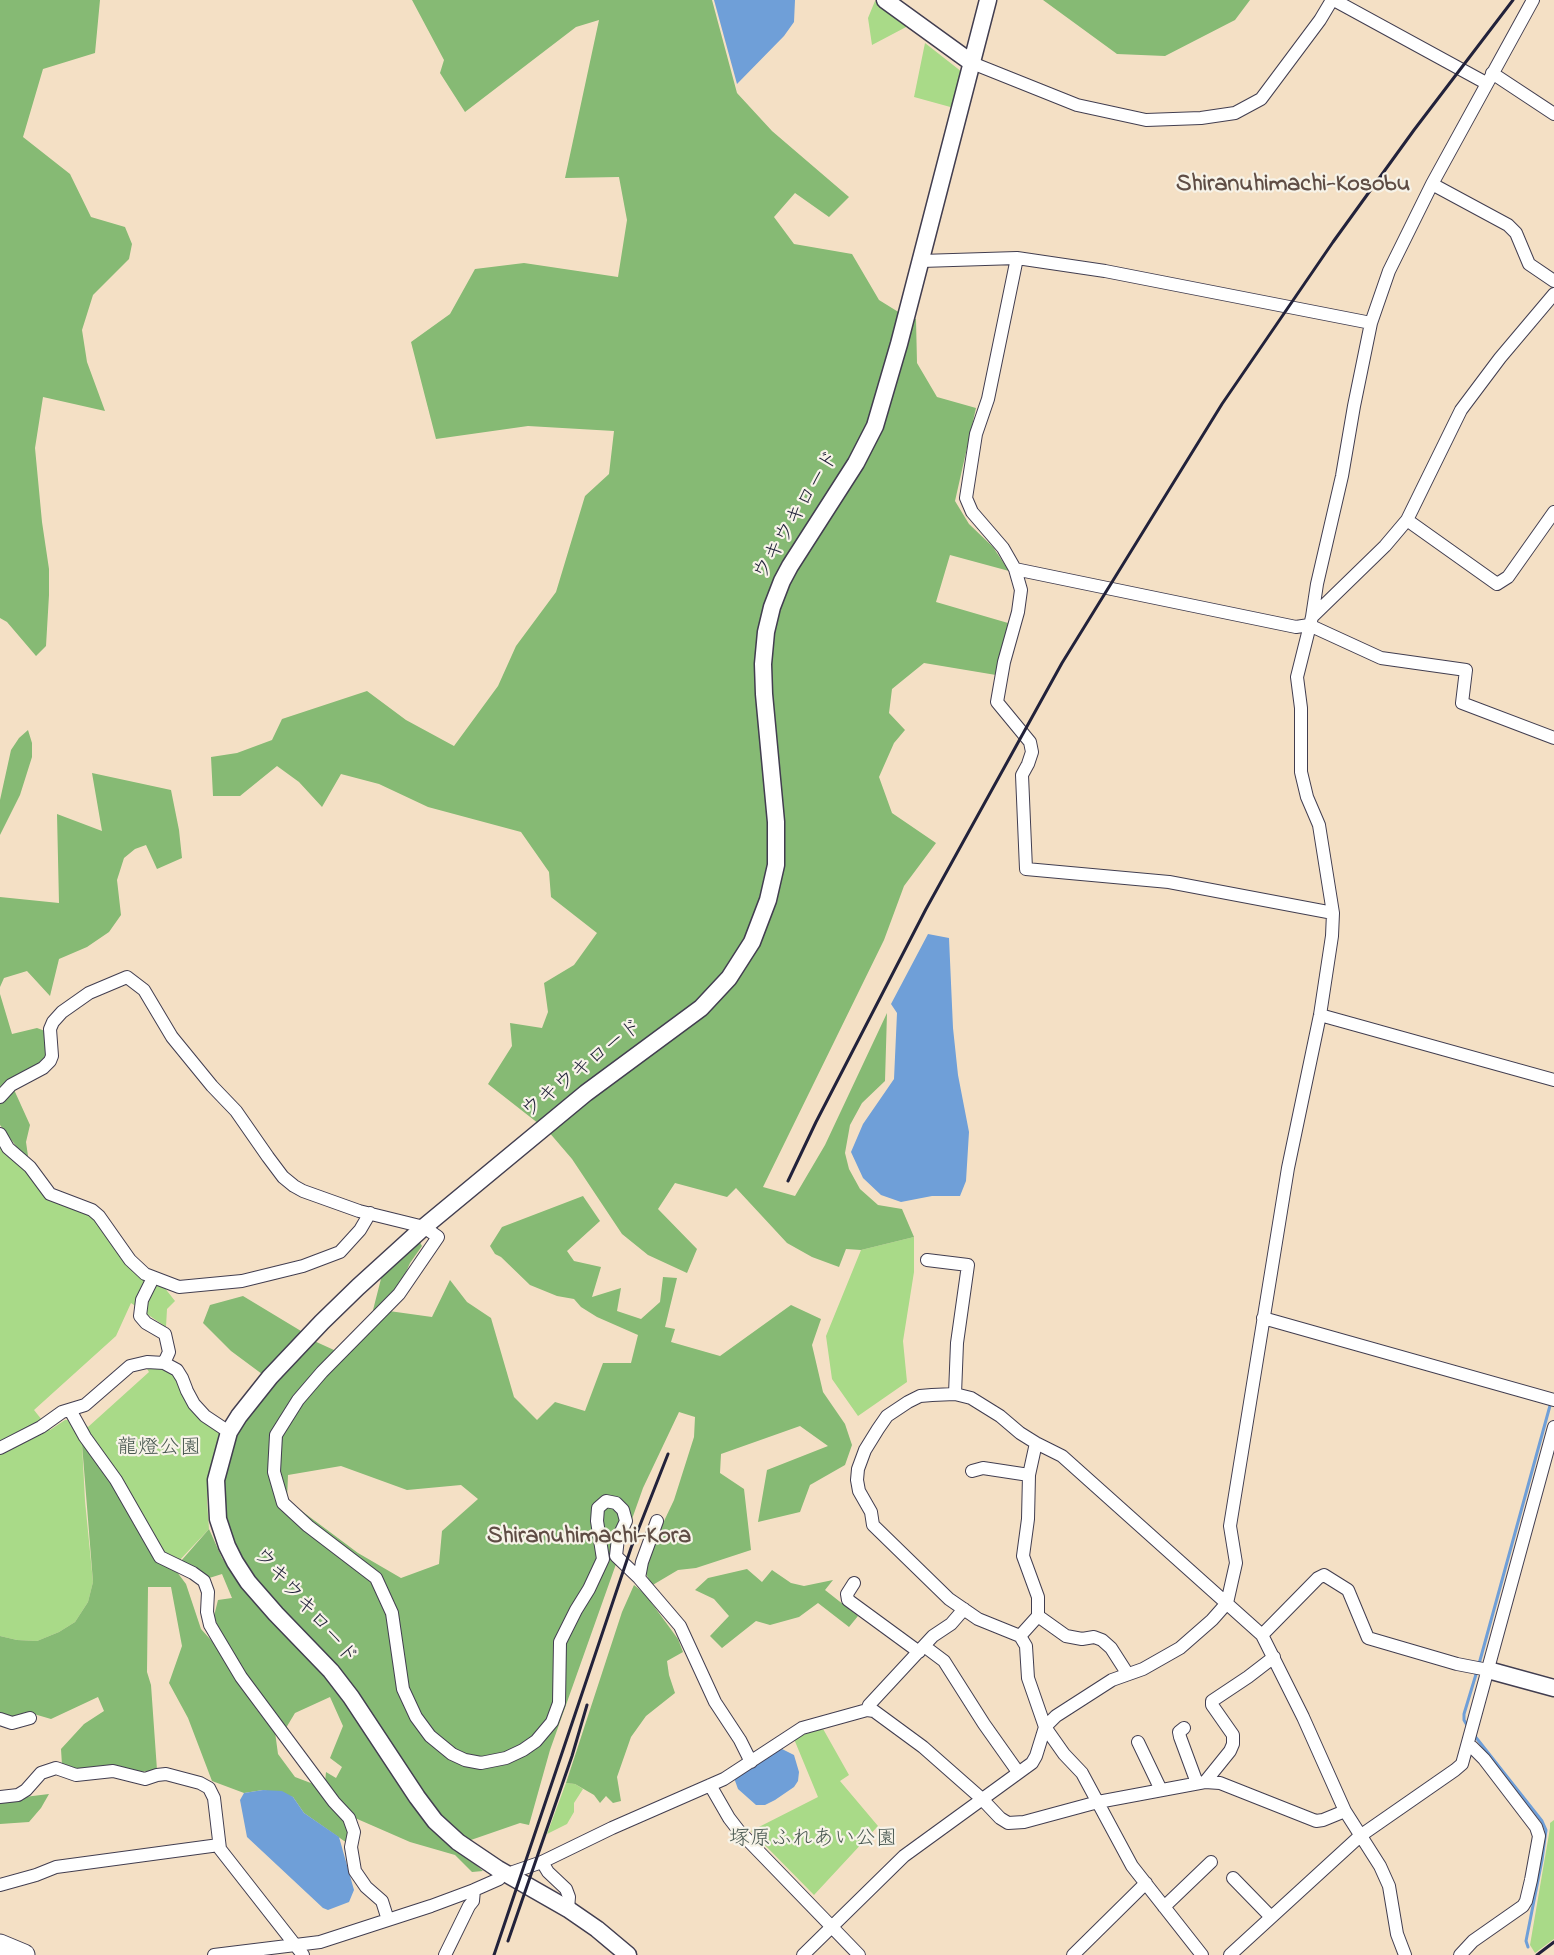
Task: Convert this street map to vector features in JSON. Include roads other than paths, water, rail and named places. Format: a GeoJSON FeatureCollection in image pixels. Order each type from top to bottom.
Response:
{"type":"FeatureCollection","features":[{"type":"Feature","properties":{"kind":"highway"},"geometry":{"type":"LineString","coordinates":[[0,1945],[24,1955]]}},
{"type":"Feature","properties":{"kind":"street"},"geometry":{"type":"LineString","coordinates":[[885,0],[972,63],[1077,105],[1146,120],[1201,118],[1235,113],[1262,99],[1333,0],[1489,78],[1554,114]]}},
{"type":"Feature","properties":{"kind":"street","name":"ウキウキロード"},"geometry":{"type":"LineString","coordinates":[[628,1955],[568,1909],[498,1869],[458,1842],[435,1821],[331,1671],[248,1581],[226,1546],[218,1519],[216,1480],[230,1432],[246,1407],[270,1377],[358,1287],[424,1227],[586,1093],[701,1008],[729,978],[752,942],[768,900],[776,865],[776,822],[763,675],[766,632],[772,607],[790,566],[856,463],[875,426],[921,261],[988,0]]}},
{"type":"Feature","properties":{"kind":"street"},"geometry":{"type":"LineString","coordinates":[[803,1955],[904,1856],[1032,1763],[1045,1727],[1056,1716],[1112,1680],[1143,1669],[1180,1648],[1212,1620],[1227,1603],[1236,1563],[1230,1526],[1288,1168],[1320,1015],[1332,936],[1333,912],[1319,825],[1307,797],[1301,772],[1301,708],[1297,677],[1342,476],[1371,323],[1389,271],[1432,184],[1533,0]]}},
{"type":"Feature","properties":{"kind":"street"},"geometry":{"type":"LineString","coordinates":[[1432,184],[1508,225],[1516,233],[1529,264],[1554,282]]}},
{"type":"Feature","properties":{"kind":"street"},"geometry":{"type":"LineString","coordinates":[[1017,258],[988,399],[976,434],[966,498],[972,512],[1002,548],[1015,568],[1021,590],[997,702],[1030,742],[1032,752],[1022,775],[1026,869],[1169,882],[1333,912]]}},
{"type":"Feature","properties":{"kind":"street"},"geometry":{"type":"LineString","coordinates":[[921,261],[1017,258],[1105,271],[1371,323]]}},
{"type":"Feature","properties":{"kind":"street"},"geometry":{"type":"LineString","coordinates":[[1015,568],[1296,627],[1310,621],[1385,546],[1407,520],[1461,411],[1500,358],[1554,294]]}},
{"type":"Feature","properties":{"kind":"street"},"geometry":{"type":"LineString","coordinates":[[1407,520],[1497,584],[1508,577],[1554,512]]}},
{"type":"Feature","properties":{"kind":"street"},"geometry":{"type":"LineString","coordinates":[[1310,621],[1381,658],[1466,670],[1462,703],[1554,738]]}},
{"type":"Feature","properties":{"kind":"street"},"geometry":{"type":"LineString","coordinates":[[0,1097],[11,1085],[43,1068],[51,1061],[50,1029],[58,1016],[89,993],[126,977],[144,990],[172,1037],[236,1111],[283,1177],[303,1191],[370,1213],[424,1227],[438,1237],[399,1294],[322,1372],[298,1400],[276,1435],[274,1472],[283,1503],[308,1526],[376,1578],[392,1613],[403,1689],[416,1717],[430,1736],[452,1754],[465,1760],[481,1763],[506,1758],[523,1750],[536,1741],[552,1722],[559,1703],[560,1642],[603,1558],[597,1521],[598,1508],[606,1502],[616,1503],[623,1510],[626,1521],[618,1538],[616,1556],[639,1578],[680,1626],[715,1702],[740,1740],[751,1762]]}},
{"type":"Feature","properties":{"kind":"street"},"geometry":{"type":"LineString","coordinates":[[1320,1015],[1554,1080]]}},
{"type":"Feature","properties":{"kind":"street"},"geometry":{"type":"LineString","coordinates":[[0,1134],[8,1148],[30,1167],[50,1194],[92,1210],[99,1216],[130,1260],[145,1274],[179,1287],[242,1281],[303,1266],[340,1252],[360,1230],[370,1213]]}},
{"type":"Feature","properties":{"kind":"street"},"geometry":{"type":"LineString","coordinates":[[927,1260],[968,1265],[957,1343],[955,1394]]}},
{"type":"Feature","properties":{"kind":"street"},"geometry":{"type":"LineString","coordinates":[[153,1278],[142,1300],[140,1316],[146,1323],[165,1334],[169,1352],[164,1363]]}},
{"type":"Feature","properties":{"kind":"street"},"geometry":{"type":"LineString","coordinates":[[1263,1318],[1550,1399]]}},
{"type":"Feature","properties":{"kind":"street"},"geometry":{"type":"LineString","coordinates":[[0,1448],[62,1412],[85,1405],[130,1366],[142,1363],[164,1363],[177,1370],[190,1398],[205,1416],[230,1432]]}},
{"type":"Feature","properties":{"kind":"street"},"geometry":{"type":"LineString","coordinates":[[1202,1955],[1127,1858],[1077,1767],[1064,1754],[1045,1727],[1028,1678],[1026,1646],[1020,1636],[978,1619],[936,1588],[873,1525],[871,1512],[858,1491],[858,1469],[866,1450],[887,1416],[908,1402],[920,1396],[955,1394],[971,1398],[1036,1443],[1062,1456],[1262,1635],[1345,1811],[1380,1866],[1389,1886],[1397,1934],[1405,1955]]}},
{"type":"Feature","properties":{"kind":"street"},"geometry":{"type":"LineString","coordinates":[[70,1410],[85,1437],[116,1480],[160,1557],[204,1581],[208,1592],[207,1612],[210,1625],[241,1677],[334,1802],[349,1818],[354,1832],[351,1847],[355,1871],[366,1887],[382,1901],[388,1920]]}},
{"type":"Feature","properties":{"kind":"street"},"geometry":{"type":"LineString","coordinates":[[1230,1955],[1360,1836],[1459,1767],[1464,1759],[1482,1668],[1554,1427]]}},
{"type":"Feature","properties":{"kind":"street"},"geometry":{"type":"LineString","coordinates":[[1020,1636],[1038,1616],[1038,1597],[1023,1556],[1028,1519],[1029,1475],[1036,1443]]}},
{"type":"Feature","properties":{"kind":"street"},"geometry":{"type":"LineString","coordinates":[[972,1471],[982,1468],[1029,1475]]}},
{"type":"Feature","properties":{"kind":"street"},"geometry":{"type":"LineString","coordinates":[[639,1578],[657,1521]]}},
{"type":"Feature","properties":{"kind":"street"},"geometry":{"type":"LineString","coordinates":[[1262,1635],[1318,1578],[1324,1575],[1348,1590],[1368,1638],[1457,1664],[1482,1668],[1554,1688]]}},
{"type":"Feature","properties":{"kind":"street"},"geometry":{"type":"LineString","coordinates":[[854,1583],[847,1594],[848,1600],[944,1661],[1018,1772]]}},
{"type":"Feature","properties":{"kind":"street"},"geometry":{"type":"LineString","coordinates":[[867,1710],[868,1705],[933,1636],[951,1624],[964,1609]]}},
{"type":"Feature","properties":{"kind":"street"},"geometry":{"type":"LineString","coordinates":[[1038,1616],[1066,1636],[1082,1639],[1094,1637],[1102,1640],[1111,1648],[1127,1674]]}},
{"type":"Feature","properties":{"kind":"street"},"geometry":{"type":"LineString","coordinates":[[1201,1782],[1230,1751],[1233,1744],[1233,1735],[1212,1705],[1212,1701],[1274,1657]]}},
{"type":"Feature","properties":{"kind":"street"},"geometry":{"type":"LineString","coordinates":[[513,1872],[542,1862],[612,1828],[724,1779],[802,1728],[867,1710],[882,1716],[923,1747],[1008,1823],[1098,1802],[1201,1782],[1220,1783],[1316,1821],[1345,1811]]}},
{"type":"Feature","properties":{"kind":"street"},"geometry":{"type":"LineString","coordinates":[[0,1719],[12,1723],[30,1718]]}},
{"type":"Feature","properties":{"kind":"street"},"geometry":{"type":"LineString","coordinates":[[1184,1728],[1179,1732],[1180,1737],[1201,1782]]}},
{"type":"Feature","properties":{"kind":"street"},"geometry":{"type":"LineString","coordinates":[[1460,1955],[1473,1941],[1523,1906],[1531,1880],[1539,1836],[1536,1827],[1475,1750],[1470,1736]]}},
{"type":"Feature","properties":{"kind":"street"},"geometry":{"type":"LineString","coordinates":[[1138,1742],[1161,1790]]}},
{"type":"Feature","properties":{"kind":"street"},"geometry":{"type":"LineString","coordinates":[[0,1797],[18,1795],[42,1773],[56,1768],[76,1775],[113,1771],[145,1779],[157,1775],[177,1776],[200,1783],[209,1788],[214,1797],[219,1845],[298,1950]]}},
{"type":"Feature","properties":{"kind":"street"},"geometry":{"type":"LineString","coordinates":[[710,1785],[729,1818],[752,1845],[859,1955]]}},
{"type":"Feature","properties":{"kind":"street"},"geometry":{"type":"LineString","coordinates":[[0,1886],[56,1866],[219,1845]]}},
{"type":"Feature","properties":{"kind":"street"},"geometry":{"type":"LineString","coordinates":[[542,1862],[548,1872],[566,1889],[569,1897],[568,1909]]}},
{"type":"Feature","properties":{"kind":"street"},"geometry":{"type":"LineString","coordinates":[[1164,1907],[1212,1862]]}},
{"type":"Feature","properties":{"kind":"street"},"geometry":{"type":"LineString","coordinates":[[1233,1878],[1271,1917]]}},
{"type":"Feature","properties":{"kind":"street"},"geometry":{"type":"LineString","coordinates":[[214,1955],[298,1950],[474,1890],[499,1879]]}},
{"type":"Feature","properties":{"kind":"street"},"geometry":{"type":"LineString","coordinates":[[1073,1955],[1146,1883]]}},
{"type":"Feature","properties":{"kind":"street"},"geometry":{"type":"LineString","coordinates":[[445,1955],[473,1901],[474,1890]]}},
{"type":"Feature","properties":{"kind":"water"},"geometry":{"type":"Polygon","coordinates":[[[714,0],[795,0],[794,22],[784,36],[737,84],[714,0]]]}},
{"type":"Feature","properties":{"kind":"water"},"geometry":{"type":"Polygon","coordinates":[[[928,934],[949,938],[953,1028],[958,1075],[969,1132],[966,1181],[960,1196],[932,1196],[901,1202],[881,1195],[863,1178],[851,1152],[863,1124],[894,1079],[897,1013],[891,1004],[928,934]]]}},
{"type":"Feature","properties":{"kind":"water"},"geometry":{"type":"Polygon","coordinates":[[[782,1749],[794,1755],[799,1772],[798,1781],[794,1787],[775,1800],[765,1805],[756,1805],[738,1789],[734,1778],[776,1750],[782,1749]]]}},
{"type":"Feature","properties":{"kind":"water"},"geometry":{"type":"Polygon","coordinates":[[[263,1790],[282,1791],[293,1797],[304,1813],[339,1837],[354,1890],[349,1902],[328,1910],[323,1908],[247,1837],[240,1800],[244,1793],[263,1790]]]}},
{"type":"Feature","properties":{"kind":"waterway"},"geometry":{"type":"LineString","coordinates":[[1479,1664],[1551,1402]]}},
{"type":"Feature","properties":{"kind":"waterway"},"geometry":{"type":"LineString","coordinates":[[1468,1727],[1464,1714],[1477,1671]]}},
{"type":"Feature","properties":{"kind":"waterway"},"geometry":{"type":"LineString","coordinates":[[1474,1735],[1542,1821],[1546,1830],[1526,1941],[1528,1947]]}},
{"type":"Feature","properties":{"kind":"railway"},"geometry":{"type":"LineString","coordinates":[[788,1181],[926,909],[1062,663],[1222,404],[1333,242],[1414,130],[1513,0]]}},
{"type":"Feature","properties":{"kind":"railway"},"geometry":{"type":"LineString","coordinates":[[494,1955],[631,1548],[668,1454]]}},
{"type":"Feature","properties":{"kind":"railway"},"geometry":{"type":"LineString","coordinates":[[508,1941],[572,1756],[587,1705]]}},
{"type":"Feature","properties":{"kind":"railway"},"geometry":{"type":"LineString","coordinates":[[1537,1955],[1554,1942]]}},
{"type":"Feature","properties":{"kind":"district","name":"Shiranuhimachi-Kosobu"},"geometry":{"type":"Point","coordinates":[1293,186]}},
{"type":"Feature","properties":{"kind":"district","name":"Shiranuhimachi-Kora"},"geometry":{"type":"Point","coordinates":[589,1538]}},
{"type":"Feature","properties":{"kind":"park label","name":"龍燈公園"},"geometry":{"type":"Point","coordinates":[159,1450]}},
{"type":"Feature","properties":{"kind":"park label","name":"塚原ふれあい公園"},"geometry":{"type":"Point","coordinates":[813,1841]}}]}
